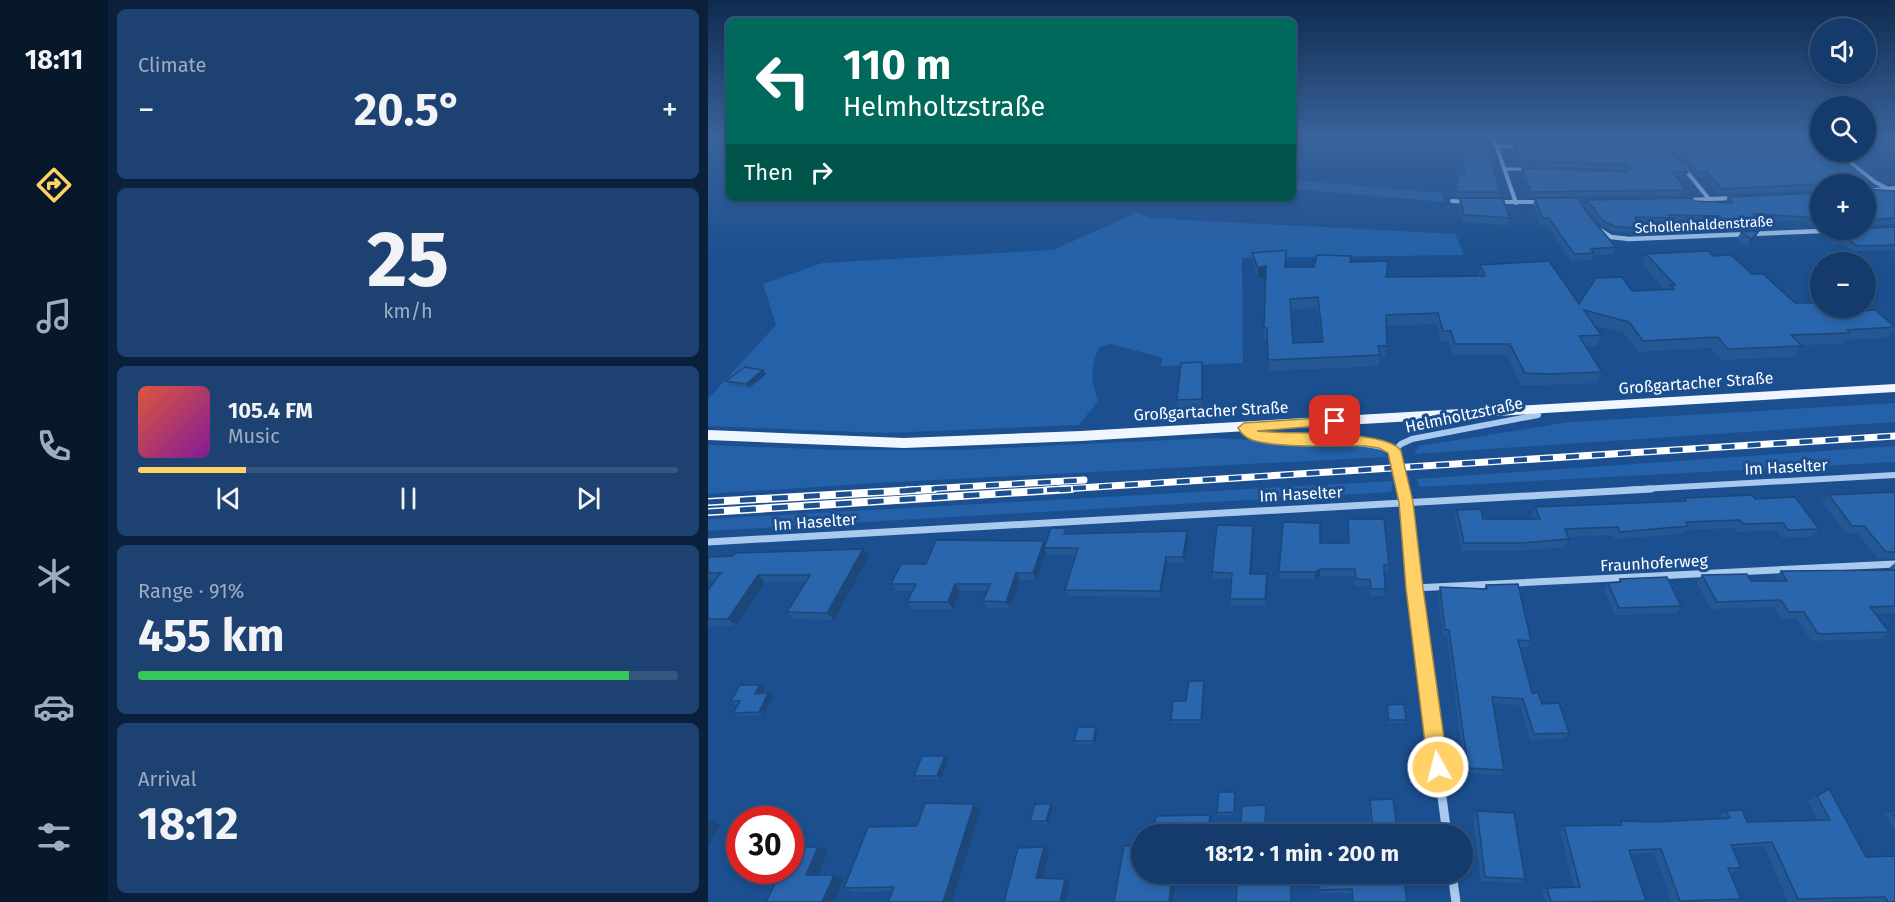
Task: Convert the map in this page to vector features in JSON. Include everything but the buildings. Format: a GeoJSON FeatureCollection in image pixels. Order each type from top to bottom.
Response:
{"type":"FeatureCollection","features":[{"type":"Feature","properties":{"kind":"main road","name":"Großgartacher Straße"},"geometry":{"type":"LineString","coordinates":[[708,435],[904,443],[1244,428],[1895,388]]}},
{"type":"Feature","properties":{"kind":"street"},"geometry":{"type":"LineString","coordinates":[[1507,178],[1516,202]]}},
{"type":"Feature","properties":{"kind":"street"},"geometry":{"type":"LineString","coordinates":[[1691,178],[1708,199]]}},
{"type":"Feature","properties":{"kind":"street"},"geometry":{"type":"LineString","coordinates":[[1870,178],[1888,189]]}},
{"type":"Feature","properties":{"kind":"street"},"geometry":{"type":"LineString","coordinates":[[1876,190],[1895,188]]}},
{"type":"Feature","properties":{"kind":"street"},"geometry":{"type":"LineString","coordinates":[[1678,200],[1742,198]]}},
{"type":"Feature","properties":{"kind":"street"},"geometry":{"type":"LineString","coordinates":[[1452,201],[1473,202]]}},
{"type":"Feature","properties":{"kind":"street"},"geometry":{"type":"LineString","coordinates":[[1495,202],[1548,202]]}},
{"type":"Feature","properties":{"kind":"street","name":"Schollenhaldenstraße"},"geometry":{"type":"LineString","coordinates":[[1593,224],[1600,232],[1611,237],[1629,239],[1810,232]]}},
{"type":"Feature","properties":{"kind":"street","name":"Helmholtzstraße"},"geometry":{"type":"LineString","coordinates":[[1394,451],[1401,444],[1413,439],[1538,415],[1535,411]]}},
{"type":"Feature","properties":{"kind":"street","name":"Helmholtzstraße"},"geometry":{"type":"LineString","coordinates":[[1244,428],[1254,436],[1366,441],[1383,444],[1394,451],[1406,502],[1414,588],[1446,824]]}},
{"type":"Feature","properties":{"kind":"street","name":"Im Haselter"},"geometry":{"type":"LineString","coordinates":[[708,542],[1895,475]]}},
{"type":"Feature","properties":{"kind":"street","name":"Fraunhoferweg"},"geometry":{"type":"LineString","coordinates":[[1414,588],[1895,564]]}},
{"type":"Feature","properties":{"kind":"street"},"geometry":{"type":"LineString","coordinates":[[1454,884],[1456,902]]}},
{"type":"Feature","properties":{"kind":"shaded area"},"geometry":{"type":"Polygon","coordinates":[[[1296,180],[1442,193],[1445,202],[1296,189],[1296,180]]]}},
{"type":"Feature","properties":{"kind":"shaded area"},"geometry":{"type":"Polygon","coordinates":[[[1136,213],[1150,218],[1455,234],[1464,255],[1242,258],[1243,363],[1161,366],[1163,358],[1111,344],[1099,347],[1093,374],[1098,401],[1079,425],[885,433],[708,426],[708,399],[776,325],[763,284],[822,263],[1053,250],[1136,213]]]}},
{"type":"Feature","properties":{"kind":"shaded area"},"geometry":{"type":"Polygon","coordinates":[[[1895,403],[1895,422],[1414,454],[1419,446],[1569,422],[1895,403]]]}},
{"type":"Feature","properties":{"kind":"shaded area"},"geometry":{"type":"Polygon","coordinates":[[[1213,438],[1369,445],[1383,450],[1387,457],[876,483],[708,494],[708,445],[837,450],[958,450],[1213,438]]]}},
{"type":"Feature","properties":{"kind":"shaded area"},"geometry":{"type":"Polygon","coordinates":[[[1895,446],[1895,462],[1420,487],[1417,479],[1895,446]]]}},
{"type":"Feature","properties":{"kind":"shaded area"},"geometry":{"type":"Polygon","coordinates":[[[1394,481],[1391,492],[708,531],[708,519],[1394,481]]]}},
{"type":"Feature","properties":{"kind":"railway"},"geometry":{"type":"LineString","coordinates":[[1047,490],[1895,436]]}},
{"type":"Feature","properties":{"kind":"railway"},"geometry":{"type":"LineString","coordinates":[[908,490],[1084,480]]}},
{"type":"Feature","properties":{"kind":"railway"},"geometry":{"type":"LineString","coordinates":[[708,502],[934,489]]}},
{"type":"Feature","properties":{"kind":"railway"},"geometry":{"type":"LineString","coordinates":[[708,512],[1071,489]]}},
{"type":"Feature","properties":{"kind":"route"},"geometry":{"type":"LineString","coordinates":[[1335,421],[1244,428],[1254,436],[1366,441],[1383,444],[1394,451],[1406,502],[1414,588],[1438,767]]}}]}
